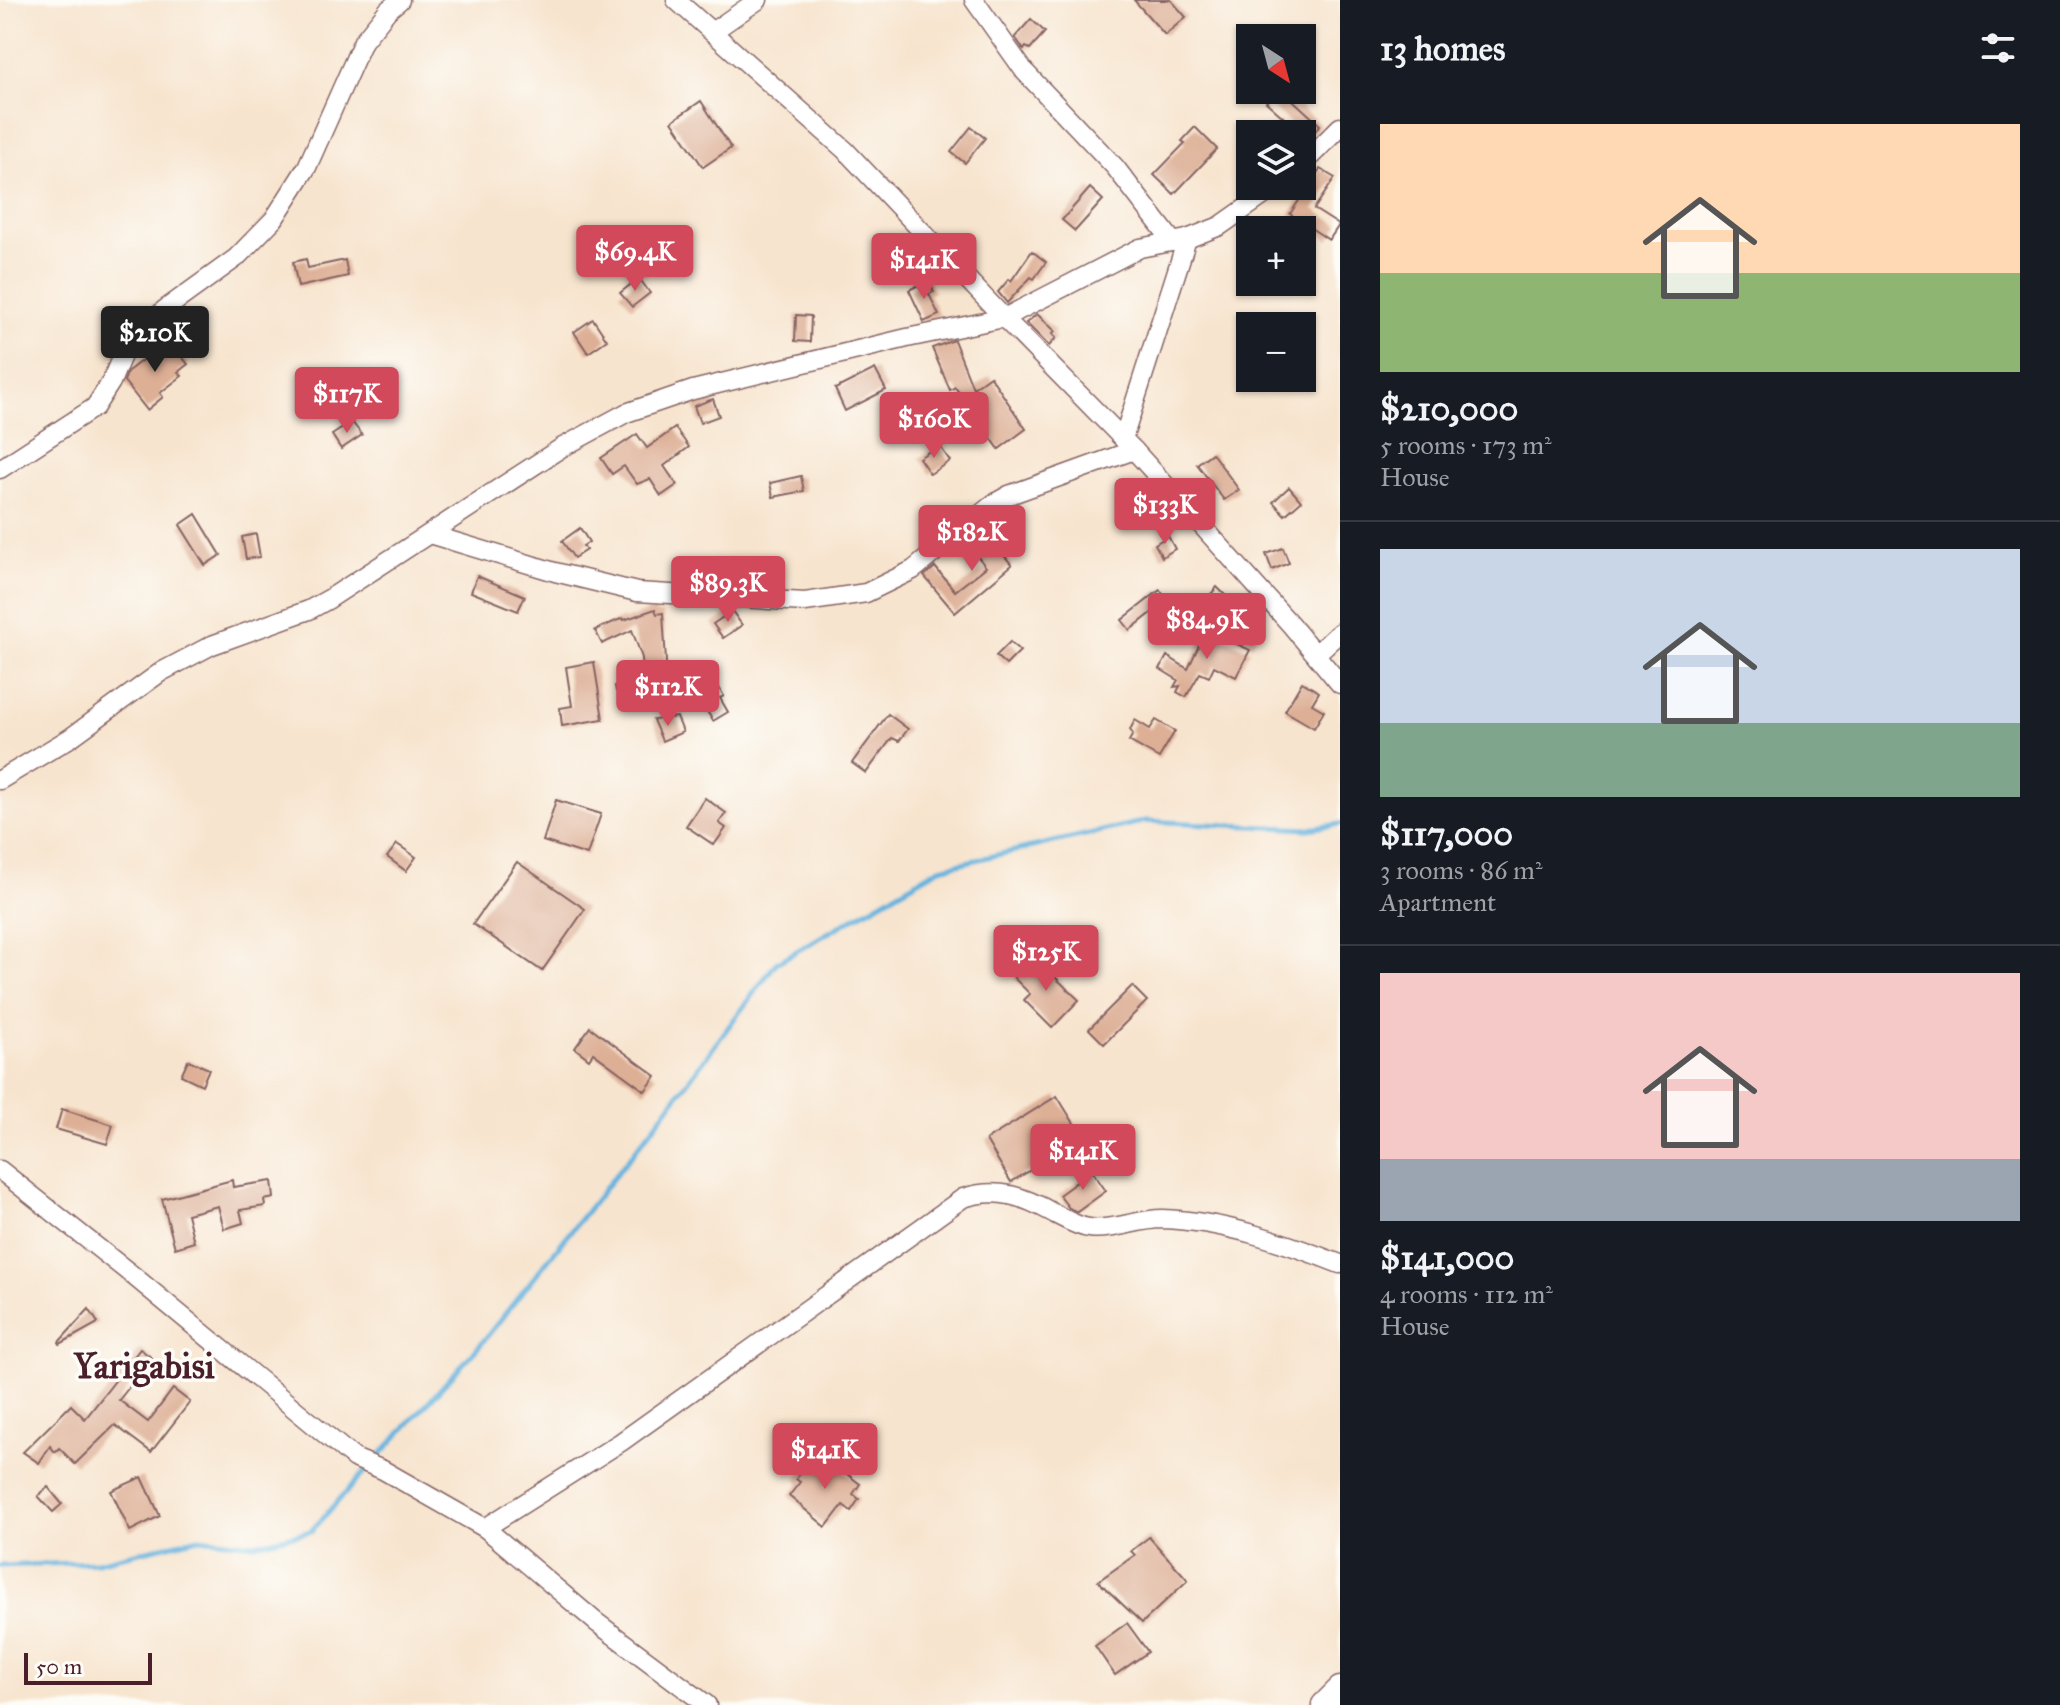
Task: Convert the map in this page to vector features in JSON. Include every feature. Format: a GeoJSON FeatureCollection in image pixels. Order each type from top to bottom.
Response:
{"type":"FeatureCollection","features":[{"type":"Feature","properties":{"kind":"highway"},"geometry":{"type":"LineString","coordinates":[[1324,1705],[1340,1689]]}},
{"type":"Feature","properties":{"kind":"street"},"geometry":{"type":"LineString","coordinates":[[0,469],[95,407],[111,382],[126,346],[164,310],[236,258],[274,219],[307,167],[363,41],[400,0]]}},
{"type":"Feature","properties":{"kind":"street"},"geometry":{"type":"LineString","coordinates":[[676,0],[845,150],[1129,445],[1340,684]]}},
{"type":"Feature","properties":{"kind":"street"},"geometry":{"type":"LineString","coordinates":[[712,32],[758,0]]}},
{"type":"Feature","properties":{"kind":"street"},"geometry":{"type":"LineString","coordinates":[[974,0],[1025,72],[1180,240]]}},
{"type":"Feature","properties":{"kind":"street"},"geometry":{"type":"LineString","coordinates":[[1316,151],[1340,127]]}},
{"type":"Feature","properties":{"kind":"street"},"geometry":{"type":"LineString","coordinates":[[0,780],[70,738],[161,672],[212,645],[309,610],[561,448],[626,413],[693,390],[1004,318],[1140,248],[1180,240],[1220,226],[1257,200]]}},
{"type":"Feature","properties":{"kind":"street"},"geometry":{"type":"LineString","coordinates":[[1129,445],[1180,240]]}},
{"type":"Feature","properties":{"kind":"street"},"geometry":{"type":"LineString","coordinates":[[429,534],[555,572],[637,592],[805,602],[866,593],[913,570],[993,504],[1129,445]]}},
{"type":"Feature","properties":{"kind":"street"},"geometry":{"type":"LineString","coordinates":[[1316,654],[1340,632]]}},
{"type":"Feature","properties":{"kind":"street"},"geometry":{"type":"LineString","coordinates":[[0,1170],[354,1458],[383,1470],[485,1528],[596,1622],[707,1705]]}},
{"type":"Feature","properties":{"kind":"street"},"geometry":{"type":"LineString","coordinates":[[485,1528],[621,1442],[963,1198],[982,1192],[1007,1193],[1090,1228],[1160,1219],[1228,1227],[1340,1264]]}},
{"type":"Feature","properties":{"kind":"building"},"geometry":{"type":"Polygon","coordinates":[[[1134,0],[1171,0],[1186,17],[1165,35],[1134,0]]]}},
{"type":"Feature","properties":{"kind":"building"},"geometry":{"type":"Polygon","coordinates":[[[1031,19],[1045,32],[1030,49],[1026,47],[1024,50],[1015,37],[1031,19]]]}},
{"type":"Feature","properties":{"kind":"building"},"geometry":{"type":"Polygon","coordinates":[[[701,101],[731,148],[703,167],[672,121],[701,101]]]}},
{"type":"Feature","properties":{"kind":"building"},"geometry":{"type":"Polygon","coordinates":[[[1268,104],[1297,104],[1315,120],[1286,120],[1268,104]]]}},
{"type":"Feature","properties":{"kind":"building"},"geometry":{"type":"Polygon","coordinates":[[[971,127],[985,138],[965,163],[951,152],[971,127]]]}},
{"type":"Feature","properties":{"kind":"building"},"geometry":{"type":"Polygon","coordinates":[[[1195,127],[1217,149],[1174,194],[1154,175],[1185,143],[1182,141],[1195,127]]]}},
{"type":"Feature","properties":{"kind":"building"},"geometry":{"type":"Polygon","coordinates":[[[1320,169],[1335,178],[1314,209],[1339,225],[1329,240],[1316,231],[1316,216],[1290,214],[1299,200],[1316,200],[1316,175],[1320,169]]]}},
{"type":"Feature","properties":{"kind":"building"},"geometry":{"type":"Polygon","coordinates":[[[1090,188],[1103,200],[1075,231],[1062,220],[1090,188]]]}},
{"type":"Feature","properties":{"kind":"building"},"geometry":{"type":"Polygon","coordinates":[[[1032,251],[1046,262],[1034,279],[1031,277],[1007,303],[998,292],[1009,279],[1011,281],[1032,251]]]}},
{"type":"Feature","properties":{"kind":"building"},"geometry":{"type":"Polygon","coordinates":[[[306,259],[308,268],[345,260],[348,276],[298,287],[293,262],[306,259]]]}},
{"type":"Feature","properties":{"kind":"building"},"geometry":{"type":"Polygon","coordinates":[[[639,278],[650,293],[632,307],[620,293],[639,278]]]}},
{"type":"Feature","properties":{"kind":"building"},"geometry":{"type":"Polygon","coordinates":[[[928,280],[934,292],[929,294],[939,315],[924,322],[909,290],[928,280]]]}},
{"type":"Feature","properties":{"kind":"building"},"geometry":{"type":"Polygon","coordinates":[[[1037,314],[1055,331],[1052,334],[1056,338],[1049,346],[1026,323],[1037,314]]]}},
{"type":"Feature","properties":{"kind":"building"},"geometry":{"type":"Polygon","coordinates":[[[796,315],[811,316],[810,342],[795,341],[796,315]]]}},
{"type":"Feature","properties":{"kind":"building"},"geometry":{"type":"Polygon","coordinates":[[[593,319],[607,340],[588,353],[574,332],[593,319]]]}},
{"type":"Feature","properties":{"kind":"building"},"geometry":{"type":"Polygon","coordinates":[[[168,340],[188,364],[178,372],[182,376],[160,393],[163,397],[147,410],[124,381],[128,371],[168,340]]]}},
{"type":"Feature","properties":{"kind":"building"},"geometry":{"type":"Polygon","coordinates":[[[954,340],[973,388],[990,376],[1026,429],[999,449],[955,387],[950,390],[932,348],[954,340]]]}},
{"type":"Feature","properties":{"kind":"building"},"geometry":{"type":"Polygon","coordinates":[[[875,369],[886,390],[845,411],[835,389],[875,369]]]}},
{"type":"Feature","properties":{"kind":"building"},"geometry":{"type":"Polygon","coordinates":[[[713,399],[719,416],[700,423],[694,406],[713,399]]]}},
{"type":"Feature","properties":{"kind":"building"},"geometry":{"type":"Polygon","coordinates":[[[352,422],[362,435],[341,449],[332,435],[352,422]]]}},
{"type":"Feature","properties":{"kind":"building"},"geometry":{"type":"Polygon","coordinates":[[[675,428],[689,447],[664,466],[677,485],[661,496],[650,479],[637,484],[624,466],[612,474],[601,458],[637,434],[647,448],[675,428]]]}},
{"type":"Feature","properties":{"kind":"building"},"geometry":{"type":"Polygon","coordinates":[[[939,445],[950,461],[930,474],[919,458],[939,445]]]}},
{"type":"Feature","properties":{"kind":"building"},"geometry":{"type":"Polygon","coordinates":[[[1212,453],[1239,490],[1224,500],[1197,464],[1212,453]]]}},
{"type":"Feature","properties":{"kind":"building"},"geometry":{"type":"Polygon","coordinates":[[[801,476],[804,491],[773,497],[770,483],[801,476]]]}},
{"type":"Feature","properties":{"kind":"building"},"geometry":{"type":"Polygon","coordinates":[[[1289,487],[1301,501],[1285,515],[1273,502],[1289,487]]]}},
{"type":"Feature","properties":{"kind":"building"},"geometry":{"type":"Polygon","coordinates":[[[196,514],[221,555],[205,565],[180,525],[196,514]]]}},
{"type":"Feature","properties":{"kind":"building"},"geometry":{"type":"Polygon","coordinates":[[[580,528],[589,542],[583,546],[586,550],[574,558],[562,541],[580,528]]]}},
{"type":"Feature","properties":{"kind":"building"},"geometry":{"type":"Polygon","coordinates":[[[982,529],[1012,565],[955,613],[924,576],[935,567],[955,591],[986,567],[966,542],[982,529]]]}},
{"type":"Feature","properties":{"kind":"building"},"geometry":{"type":"Polygon","coordinates":[[[256,534],[260,557],[246,559],[242,537],[256,534]]]}},
{"type":"Feature","properties":{"kind":"building"},"geometry":{"type":"Polygon","coordinates":[[[1168,536],[1175,549],[1162,557],[1155,544],[1168,536]]]}},
{"type":"Feature","properties":{"kind":"building"},"geometry":{"type":"Polygon","coordinates":[[[1283,548],[1289,563],[1272,570],[1266,554],[1283,548]]]}},
{"type":"Feature","properties":{"kind":"building"},"geometry":{"type":"Polygon","coordinates":[[[477,576],[525,596],[518,611],[471,592],[477,576]]]}},
{"type":"Feature","properties":{"kind":"building"},"geometry":{"type":"Polygon","coordinates":[[[1217,587],[1227,597],[1214,610],[1205,601],[1217,587]]]}},
{"type":"Feature","properties":{"kind":"building"},"geometry":{"type":"Polygon","coordinates":[[[1160,590],[1168,600],[1130,630],[1122,620],[1160,590]]]}},
{"type":"Feature","properties":{"kind":"building"},"geometry":{"type":"Polygon","coordinates":[[[655,609],[657,614],[663,613],[667,678],[662,678],[663,688],[616,691],[615,686],[643,678],[642,658],[632,630],[602,644],[595,630],[655,609]]]}},
{"type":"Feature","properties":{"kind":"building"},"geometry":{"type":"Polygon","coordinates":[[[732,611],[742,625],[723,638],[713,624],[732,611]]]}},
{"type":"Feature","properties":{"kind":"building"},"geometry":{"type":"Polygon","coordinates":[[[1226,614],[1259,632],[1252,645],[1223,618],[1226,614]]]}},
{"type":"Feature","properties":{"kind":"building"},"geometry":{"type":"Polygon","coordinates":[[[1206,630],[1250,650],[1236,677],[1214,666],[1209,677],[1200,673],[1186,697],[1177,692],[1180,686],[1174,687],[1178,680],[1160,669],[1167,656],[1188,669],[1206,630]]]}},
{"type":"Feature","properties":{"kind":"building"},"geometry":{"type":"Polygon","coordinates":[[[1010,642],[1020,651],[1006,665],[996,656],[1010,642]]]}},
{"type":"Feature","properties":{"kind":"building"},"geometry":{"type":"Polygon","coordinates":[[[594,662],[603,719],[562,726],[560,708],[572,706],[566,667],[594,662]]]}},
{"type":"Feature","properties":{"kind":"building"},"geometry":{"type":"Polygon","coordinates":[[[715,681],[724,696],[720,698],[728,712],[713,721],[696,693],[715,681]]]}},
{"type":"Feature","properties":{"kind":"building"},"geometry":{"type":"Polygon","coordinates":[[[1302,682],[1319,692],[1312,704],[1324,711],[1314,728],[1285,711],[1302,682]]]}},
{"type":"Feature","properties":{"kind":"building"},"geometry":{"type":"Polygon","coordinates":[[[888,714],[908,729],[899,741],[892,738],[866,773],[852,763],[888,714]]]}},
{"type":"Feature","properties":{"kind":"building"},"geometry":{"type":"Polygon","coordinates":[[[677,717],[683,732],[662,741],[653,720],[677,717]]]}},
{"type":"Feature","properties":{"kind":"building"},"geometry":{"type":"Polygon","coordinates":[[[1135,720],[1150,729],[1156,720],[1175,731],[1159,758],[1129,741],[1135,720]]]}},
{"type":"Feature","properties":{"kind":"building"},"geometry":{"type":"Polygon","coordinates":[[[705,798],[726,813],[719,823],[726,828],[714,845],[686,826],[705,798]]]}},
{"type":"Feature","properties":{"kind":"building"},"geometry":{"type":"Polygon","coordinates":[[[556,800],[601,814],[587,855],[543,841],[556,800]]]}},
{"type":"Feature","properties":{"kind":"building"},"geometry":{"type":"Polygon","coordinates":[[[397,844],[416,857],[406,871],[387,857],[397,844]]]}},
{"type":"Feature","properties":{"kind":"building"},"geometry":{"type":"Polygon","coordinates":[[[517,862],[585,909],[542,971],[473,924],[517,862]]]}},
{"type":"Feature","properties":{"kind":"building"},"geometry":{"type":"Polygon","coordinates":[[[1034,957],[1079,1000],[1052,1028],[1024,1000],[1030,994],[1014,978],[1034,957]]]}},
{"type":"Feature","properties":{"kind":"building"},"geometry":{"type":"Polygon","coordinates":[[[1132,986],[1147,1001],[1104,1044],[1089,1029],[1132,986]]]}},
{"type":"Feature","properties":{"kind":"building"},"geometry":{"type":"Polygon","coordinates":[[[590,1027],[656,1076],[645,1091],[593,1053],[589,1059],[575,1048],[590,1027]]]}},
{"type":"Feature","properties":{"kind":"building"},"geometry":{"type":"Polygon","coordinates":[[[188,1060],[209,1069],[202,1085],[181,1075],[188,1060]]]}},
{"type":"Feature","properties":{"kind":"building"},"geometry":{"type":"Polygon","coordinates":[[[1057,1096],[1083,1138],[1011,1182],[986,1140],[1057,1096]]]}},
{"type":"Feature","properties":{"kind":"building"},"geometry":{"type":"Polygon","coordinates":[[[62,1109],[113,1125],[107,1144],[56,1129],[62,1109]]]}},
{"type":"Feature","properties":{"kind":"building"},"geometry":{"type":"Polygon","coordinates":[[[1092,1171],[1106,1191],[1077,1212],[1069,1208],[1059,1195],[1092,1171]]]}},
{"type":"Feature","properties":{"kind":"building"},"geometry":{"type":"Polygon","coordinates":[[[232,1180],[233,1187],[272,1181],[274,1198],[264,1200],[265,1206],[240,1210],[243,1223],[224,1229],[218,1206],[187,1214],[194,1242],[175,1248],[162,1199],[232,1180]]]}},
{"type":"Feature","properties":{"kind":"building"},"geometry":{"type":"Polygon","coordinates":[[[89,1309],[98,1323],[60,1344],[59,1342],[89,1309]]]}},
{"type":"Feature","properties":{"kind":"building"},"geometry":{"type":"Polygon","coordinates":[[[140,1349],[152,1358],[119,1400],[148,1422],[173,1389],[190,1402],[151,1452],[115,1425],[75,1464],[59,1448],[55,1452],[50,1446],[39,1463],[23,1452],[71,1405],[85,1419],[140,1349]]]}},
{"type":"Feature","properties":{"kind":"building"},"geometry":{"type":"Polygon","coordinates":[[[813,1457],[831,1470],[835,1465],[860,1484],[853,1494],[859,1499],[851,1511],[843,1505],[826,1527],[789,1496],[800,1482],[796,1479],[813,1457]]]}},
{"type":"Feature","properties":{"kind":"building"},"geometry":{"type":"Polygon","coordinates":[[[142,1477],[160,1516],[130,1531],[111,1491],[142,1477]]]}},
{"type":"Feature","properties":{"kind":"building"},"geometry":{"type":"Polygon","coordinates":[[[48,1487],[62,1504],[53,1512],[38,1496],[48,1487]]]}},
{"type":"Feature","properties":{"kind":"building"},"geometry":{"type":"Polygon","coordinates":[[[1149,1537],[1188,1580],[1142,1623],[1098,1581],[1135,1555],[1131,1551],[1149,1537]]]}},
{"type":"Feature","properties":{"kind":"building"},"geometry":{"type":"Polygon","coordinates":[[[1127,1623],[1148,1652],[1115,1675],[1095,1646],[1127,1623]]]}},
{"type":"Feature","properties":{"kind":"waterway"},"geometry":{"type":"LineString","coordinates":[[374,1462],[481,1344],[660,1119],[776,963],[940,868],[1146,821],[1309,829],[1340,824]]}},
{"type":"Feature","properties":{"kind":"waterway"},"geometry":{"type":"LineString","coordinates":[[0,1566],[97,1562],[199,1538],[255,1544],[311,1531],[367,1469]]}},
{"type":"Feature","properties":{"kind":"district","name":"Yarigabisi"},"geometry":{"type":"Point","coordinates":[144,1366]}}]}
